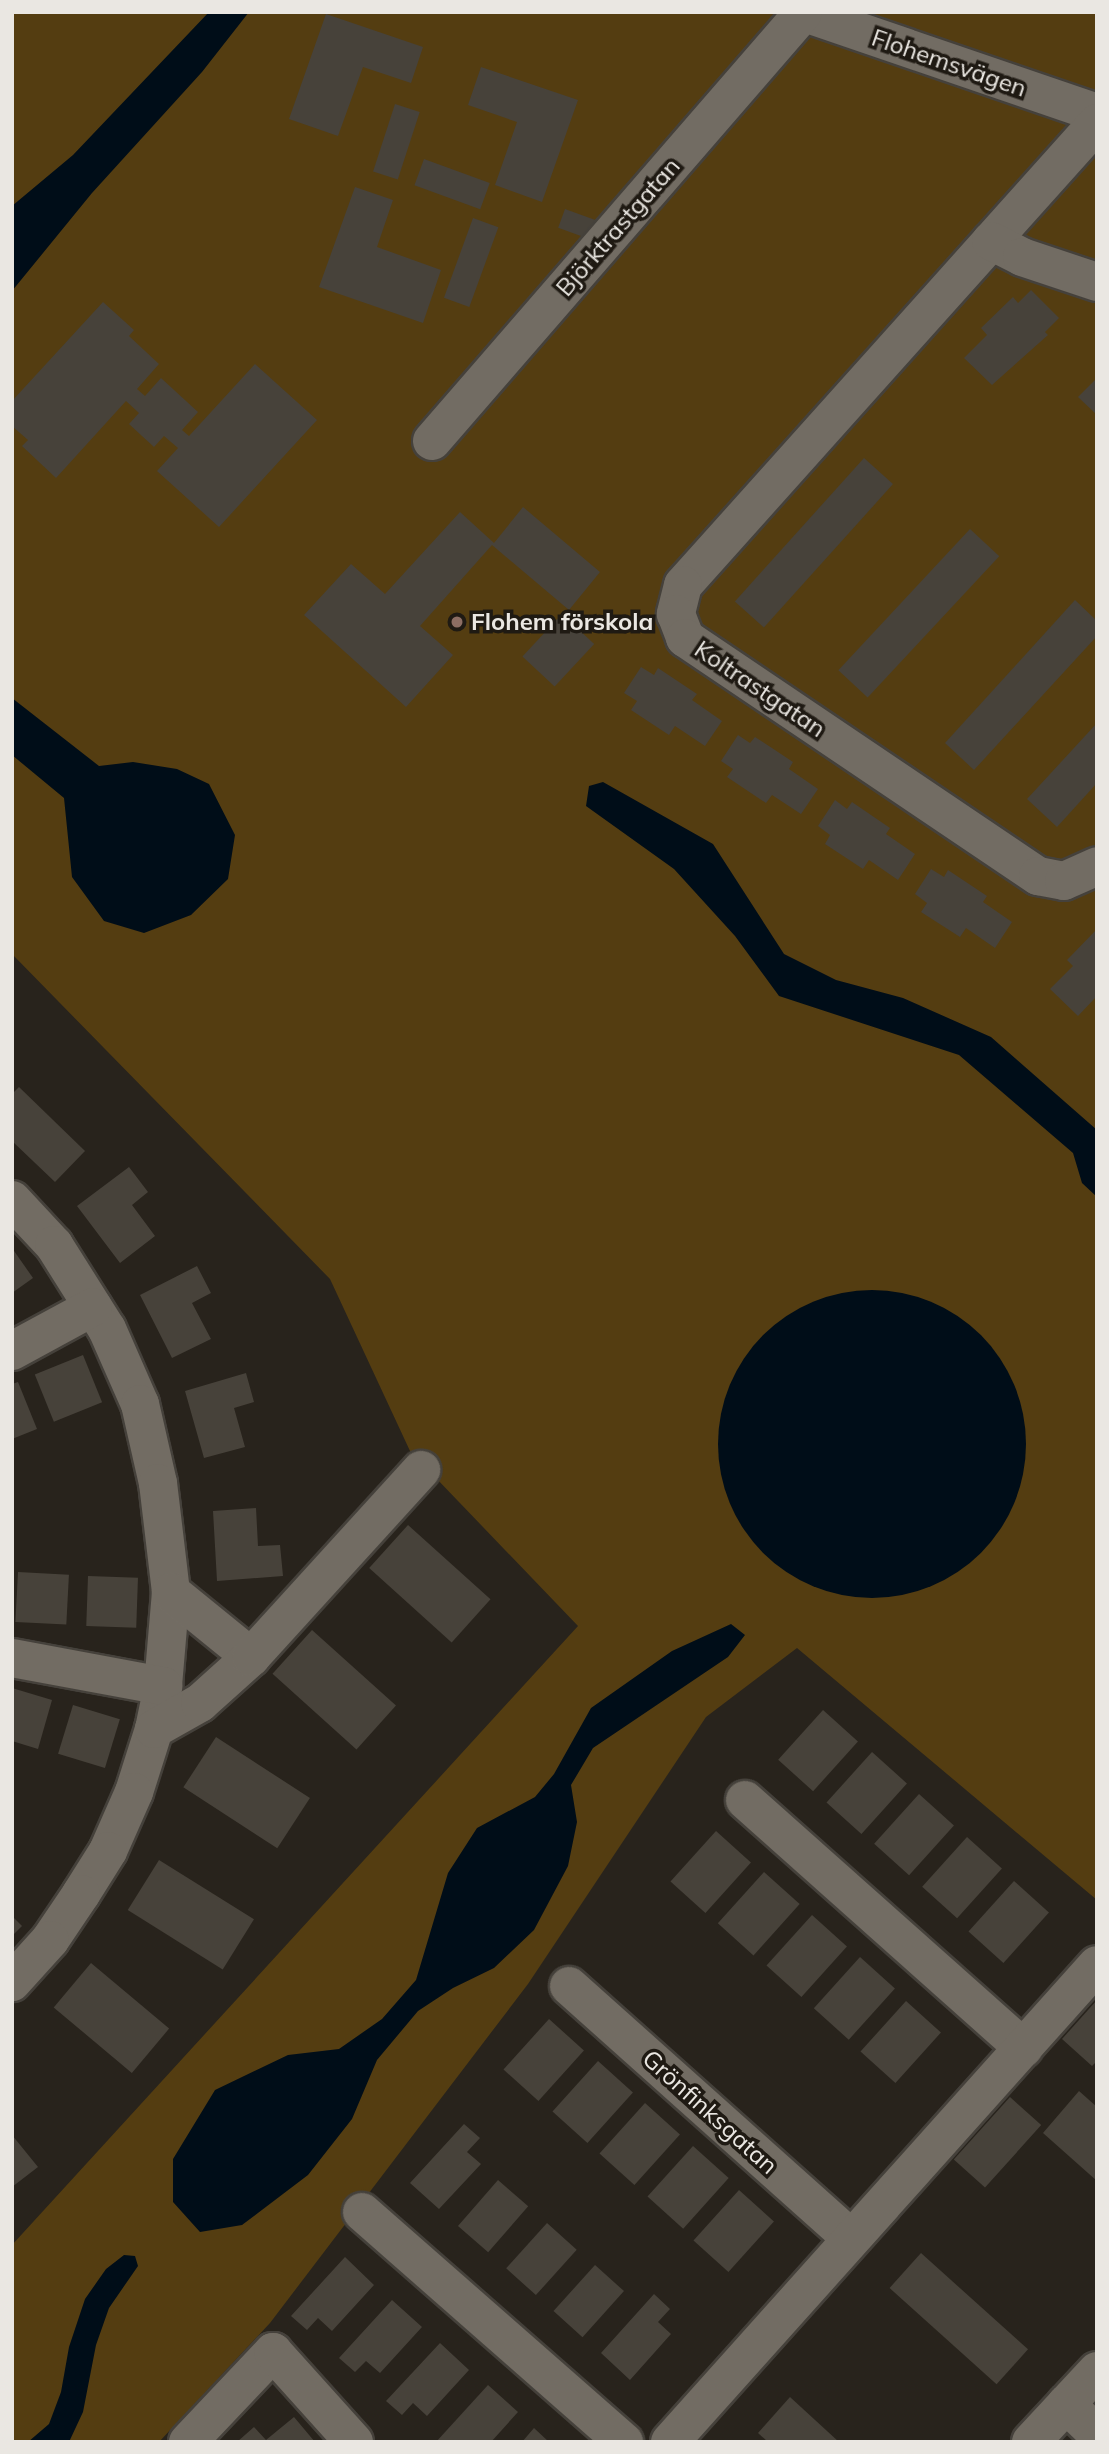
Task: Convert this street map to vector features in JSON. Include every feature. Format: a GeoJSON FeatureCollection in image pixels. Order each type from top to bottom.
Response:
{"type":"FeatureCollection","features":[{"type":"Feature","properties":{"kind":"street","name":"Flohemsvägen"},"geometry":{"type":"LineString","coordinates":[[803,12],[1097,113]]}},
{"type":"Feature","properties":{"kind":"street","name":"Björktrastgatan"},"geometry":{"type":"LineString","coordinates":[[432,441],[803,12]]}},
{"type":"Feature","properties":{"kind":"street","name":"Koltrastgatan"},"geometry":{"type":"LineString","coordinates":[[1097,123],[682,585],[676,614],[685,638],[1038,876],[1064,881],[1097,866]]}},
{"type":"Feature","properties":{"kind":"street"},"geometry":{"type":"LineString","coordinates":[[991,241],[1022,257],[1097,282]]}},
{"type":"Feature","properties":{"kind":"street"},"geometry":{"type":"LineString","coordinates":[[12,1200],[54,1245],[107,1329],[140,1404],[158,1483],[171,1592],[163,1686],[154,1729],[134,1792],[108,1851],[50,1940],[12,1982]]}},
{"type":"Feature","properties":{"kind":"street"},"geometry":{"type":"LineString","coordinates":[[12,1352],[93,1307]]}},
{"type":"Feature","properties":{"kind":"street"},"geometry":{"type":"LineString","coordinates":[[154,1729],[200,1703],[251,1657],[421,1470]]}},
{"type":"Feature","properties":{"kind":"street"},"geometry":{"type":"LineString","coordinates":[[171,1592],[251,1657]]}},
{"type":"Feature","properties":{"kind":"street"},"geometry":{"type":"LineString","coordinates":[[12,1658],[163,1686]]}},
{"type":"Feature","properties":{"kind":"street"},"geometry":{"type":"LineString","coordinates":[[745,1800],[1023,2048]]}},
{"type":"Feature","properties":{"kind":"street"},"geometry":{"type":"LineString","coordinates":[[670,2442],[1097,1965]]}},
{"type":"Feature","properties":{"kind":"street","name":"Grönfinksgatan"},"geometry":{"type":"LineString","coordinates":[[569,1986],[851,2238]]}},
{"type":"Feature","properties":{"kind":"street"},"geometry":{"type":"LineString","coordinates":[[362,2212],[624,2442]]}},
{"type":"Feature","properties":{"kind":"street"},"geometry":{"type":"LineString","coordinates":[[188,2442],[273,2352],[354,2442]]}},
{"type":"Feature","properties":{"kind":"street"},"geometry":{"type":"LineString","coordinates":[[1031,2442],[1097,2371]]}},
{"type":"Feature","properties":{"kind":"street"},"geometry":{"type":"LineString","coordinates":[[1066,2404],[1097,2434]]}},
{"type":"Feature","properties":{"kind":"shaded area"},"geometry":{"type":"Polygon","coordinates":[[[12,12],[1097,12],[1097,1900],[797,1648],[706,1717],[528,1984],[270,2323],[159,2442],[12,2442],[12,2245],[578,1626],[410,1451],[330,1279],[12,954],[12,12]]]}},
{"type":"Feature","properties":{"kind":"shaded area"},"geometry":{"type":"Polygon","coordinates":[[[209,12],[249,12],[202,72],[92,193],[12,291],[12,206],[73,155],[209,12]]]}},
{"type":"Feature","properties":{"kind":"shaded area"},"geometry":{"type":"Polygon","coordinates":[[[12,698],[99,766],[133,762],[177,769],[209,784],[235,835],[228,879],[191,915],[144,933],[104,921],[72,877],[64,798],[12,755],[12,698]]]}},
{"type":"Feature","properties":{"kind":"shaded area"},"geometry":{"type":"Polygon","coordinates":[[[603,782],[713,844],[784,954],[836,980],[903,998],[991,1037],[1097,1130],[1097,1197],[1082,1183],[1073,1153],[959,1055],[779,996],[735,936],[674,869],[586,806],[589,786],[603,782]]]}},
{"type":"Feature","properties":{"kind":"shaded area"},"geometry":{"type":"Polygon","coordinates":[[[857,1290],[887,1290],[917,1296],[945,1308],[970,1325],[991,1346],[1008,1371],[1020,1399],[1026,1459],[1015,1503],[1000,1530],[981,1553],[958,1572],[931,1587],[887,1598],[857,1598],[827,1592],[799,1580],[774,1563],[753,1542],[736,1517],[724,1489],[718,1459],[718,1429],[724,1399],[736,1371],[753,1346],[774,1325],[799,1308],[827,1296],[857,1290]]]}},
{"type":"Feature","properties":{"kind":"shaded area"},"geometry":{"type":"Polygon","coordinates":[[[731,1624],[745,1635],[728,1657],[593,1748],[571,1785],[577,1822],[568,1866],[534,1930],[494,1968],[453,1988],[418,2011],[377,2060],[352,2119],[308,2175],[242,2225],[200,2232],[173,2202],[173,2159],[215,2090],[288,2055],[339,2049],[382,2019],[416,1980],[448,1873],[477,1828],[535,1797],[554,1774],[591,1708],[672,1651],[731,1624]]]}},
{"type":"Feature","properties":{"kind":"shaded area"},"geometry":{"type":"Polygon","coordinates":[[[124,2255],[135,2256],[138,2266],[109,2308],[96,2345],[83,2412],[69,2442],[28,2442],[49,2424],[61,2392],[69,2347],[85,2299],[106,2269],[124,2255]]]}},
{"type":"Feature","properties":{"kind":"building"},"geometry":{"type":"Polygon","coordinates":[[[326,14],[423,47],[411,83],[363,67],[338,136],[289,119],[326,14]]]}},
{"type":"Feature","properties":{"kind":"building"},"geometry":{"type":"Polygon","coordinates":[[[481,67],[578,100],[542,202],[495,185],[517,122],[468,105],[481,67]]]}},
{"type":"Feature","properties":{"kind":"building"},"geometry":{"type":"Polygon","coordinates":[[[395,104],[420,112],[398,180],[373,172],[395,104]]]}},
{"type":"Feature","properties":{"kind":"building"},"geometry":{"type":"Polygon","coordinates":[[[424,159],[490,183],[480,209],[414,185],[424,159]]]}},
{"type":"Feature","properties":{"kind":"building"},"geometry":{"type":"Polygon","coordinates":[[[355,187],[393,200],[377,247],[441,270],[423,323],[319,287],[355,187]]]}},
{"type":"Feature","properties":{"kind":"building"},"geometry":{"type":"Polygon","coordinates":[[[565,209],[596,220],[589,239],[558,228],[565,209]]]}},
{"type":"Feature","properties":{"kind":"building"},"geometry":{"type":"Polygon","coordinates":[[[473,218],[498,227],[469,307],[444,298],[473,218]]]}},
{"type":"Feature","properties":{"kind":"building"},"geometry":{"type":"Polygon","coordinates":[[[1031,290],[1059,318],[1045,332],[1048,335],[992,385],[964,358],[987,335],[981,328],[1013,297],[1018,303],[1031,290]]]}},
{"type":"Feature","properties":{"kind":"building"},"geometry":{"type":"Polygon","coordinates":[[[103,302],[134,330],[129,336],[159,364],[137,389],[145,396],[161,378],[198,412],[182,430],[189,436],[255,364],[317,420],[219,527],[157,471],[178,448],[164,436],[154,447],[129,424],[139,413],[126,401],[56,478],[22,446],[28,440],[12,426],[12,401],[103,302]]]}},
{"type":"Feature","properties":{"kind":"building"},"geometry":{"type":"Polygon","coordinates":[[[1097,378],[1097,415],[1078,397],[1097,378]]]}},
{"type":"Feature","properties":{"kind":"building"},"geometry":{"type":"Polygon","coordinates":[[[864,458],[893,484],[764,628],[735,601],[864,458]]]}},
{"type":"Feature","properties":{"kind":"building"},"geometry":{"type":"Polygon","coordinates":[[[523,507],[600,572],[569,610],[492,545],[420,626],[453,655],[406,707],[304,615],[351,564],[385,594],[460,512],[494,543],[523,507]]]}},
{"type":"Feature","properties":{"kind":"building"},"geometry":{"type":"Polygon","coordinates":[[[970,529],[999,556],[868,697],[838,670],[970,529]]]}},
{"type":"Feature","properties":{"kind":"building"},"geometry":{"type":"Polygon","coordinates":[[[1075,600],[1097,621],[1097,636],[974,770],[945,743],[1075,600]]]}},
{"type":"Feature","properties":{"kind":"building"},"geometry":{"type":"Polygon","coordinates":[[[562,614],[594,644],[555,686],[522,656],[562,614]]]}},
{"type":"Feature","properties":{"kind":"building"},"geometry":{"type":"Polygon","coordinates":[[[641,667],[654,675],[658,668],[697,694],[692,700],[722,721],[705,746],[675,726],[669,735],[631,710],[637,701],[624,693],[641,667]]]}},
{"type":"Feature","properties":{"kind":"building"},"geometry":{"type":"Polygon","coordinates":[[[1097,723],[1097,783],[1057,827],[1027,799],[1097,723]]]}},
{"type":"Feature","properties":{"kind":"building"},"geometry":{"type":"Polygon","coordinates":[[[738,735],[750,743],[755,737],[793,762],[789,769],[818,789],[801,814],[772,795],[766,803],[727,777],[733,769],[721,761],[738,735]]]}},
{"type":"Feature","properties":{"kind":"building"},"geometry":{"type":"Polygon","coordinates":[[[835,800],[847,809],[852,802],[890,828],[886,834],[915,854],[898,880],[869,860],[863,869],[825,844],[830,835],[818,826],[835,800]]]}},
{"type":"Feature","properties":{"kind":"building"},"geometry":{"type":"Polygon","coordinates":[[[931,869],[944,877],[948,870],[987,896],[983,902],[1012,922],[995,948],[966,928],[960,937],[921,912],[927,903],[915,894],[931,869]]]}},
{"type":"Feature","properties":{"kind":"building"},"geometry":{"type":"Polygon","coordinates":[[[1097,929],[1097,996],[1078,1016],[1050,989],[1073,966],[1067,960],[1097,929]]]}},
{"type":"Feature","properties":{"kind":"building"},"geometry":{"type":"Polygon","coordinates":[[[19,1087],[85,1151],[55,1182],[12,1141],[12,1094],[19,1087]]]}},
{"type":"Feature","properties":{"kind":"building"},"geometry":{"type":"Polygon","coordinates":[[[129,1167],[148,1192],[132,1205],[155,1236],[120,1263],[77,1206],[129,1167]]]}},
{"type":"Feature","properties":{"kind":"building"},"geometry":{"type":"Polygon","coordinates":[[[12,1248],[33,1278],[12,1293],[12,1248]]]}},
{"type":"Feature","properties":{"kind":"building"},"geometry":{"type":"Polygon","coordinates":[[[197,1266],[211,1293],[192,1303],[211,1339],[172,1358],[140,1295],[197,1266]]]}},
{"type":"Feature","properties":{"kind":"building"},"geometry":{"type":"Polygon","coordinates":[[[83,1355],[102,1402],[54,1422],[35,1374],[83,1355]]]}},
{"type":"Feature","properties":{"kind":"building"},"geometry":{"type":"Polygon","coordinates":[[[246,1373],[254,1402],[234,1408],[245,1447],[204,1458],[185,1391],[246,1373]]]}},
{"type":"Feature","properties":{"kind":"building"},"geometry":{"type":"Polygon","coordinates":[[[18,1382],[37,1429],[12,1439],[12,1384],[18,1382]]]}},
{"type":"Feature","properties":{"kind":"building"},"geometry":{"type":"Polygon","coordinates":[[[256,1508],[258,1546],[280,1545],[283,1576],[217,1581],[213,1511],[256,1508]]]}},
{"type":"Feature","properties":{"kind":"building"},"geometry":{"type":"Polygon","coordinates":[[[408,1525],[490,1599],[452,1642],[369,1568],[408,1525]]]}},
{"type":"Feature","properties":{"kind":"building"},"geometry":{"type":"Polygon","coordinates":[[[18,1572],[69,1575],[66,1625],[15,1622],[18,1572]]]}},
{"type":"Feature","properties":{"kind":"building"},"geometry":{"type":"Polygon","coordinates":[[[88,1576],[138,1578],[136,1628],[86,1626],[88,1576]]]}},
{"type":"Feature","properties":{"kind":"building"},"geometry":{"type":"Polygon","coordinates":[[[312,1630],[396,1706],[356,1749],[273,1674],[312,1630]]]}},
{"type":"Feature","properties":{"kind":"building"},"geometry":{"type":"Polygon","coordinates":[[[12,1688],[52,1700],[38,1749],[12,1741],[12,1688]]]}},
{"type":"Feature","properties":{"kind":"building"},"geometry":{"type":"Polygon","coordinates":[[[73,1705],[120,1719],[105,1768],[58,1754],[73,1705]]]}},
{"type":"Feature","properties":{"kind":"building"},"geometry":{"type":"Polygon","coordinates":[[[823,1710],[858,1741],[813,1791],[778,1760],[823,1710]]]}},
{"type":"Feature","properties":{"kind":"building"},"geometry":{"type":"Polygon","coordinates":[[[216,1737],[310,1798],[277,1848],[183,1787],[216,1737]]]}},
{"type":"Feature","properties":{"kind":"building"},"geometry":{"type":"Polygon","coordinates":[[[872,1752],[907,1783],[861,1834],[826,1803],[872,1752]]]}},
{"type":"Feature","properties":{"kind":"building"},"geometry":{"type":"Polygon","coordinates":[[[919,1794],[954,1825],[909,1875],[874,1844],[919,1794]]]}},
{"type":"Feature","properties":{"kind":"building"},"geometry":{"type":"Polygon","coordinates":[[[716,1831],[751,1862],[705,1913],[670,1882],[716,1831]]]}},
{"type":"Feature","properties":{"kind":"building"},"geometry":{"type":"Polygon","coordinates":[[[967,1837],[1002,1868],[957,1918],[922,1887],[967,1837]]]}},
{"type":"Feature","properties":{"kind":"building"},"geometry":{"type":"Polygon","coordinates":[[[159,1860],[254,1919],[223,1969],[128,1910],[159,1860]]]}},
{"type":"Feature","properties":{"kind":"building"},"geometry":{"type":"Polygon","coordinates":[[[764,1872],[800,1904],[754,1955],[718,1923],[764,1872]]]}},
{"type":"Feature","properties":{"kind":"building"},"geometry":{"type":"Polygon","coordinates":[[[1014,1881],[1049,1912],[1003,1963],[968,1932],[1014,1881]]]}},
{"type":"Feature","properties":{"kind":"building"},"geometry":{"type":"Polygon","coordinates":[[[812,1915],[847,1946],[801,1997],[766,1966],[812,1915]]]}},
{"type":"Feature","properties":{"kind":"building"},"geometry":{"type":"Polygon","coordinates":[[[12,1916],[22,1926],[12,1936],[12,1916]]]}},
{"type":"Feature","properties":{"kind":"building"},"geometry":{"type":"Polygon","coordinates":[[[860,1957],[895,1988],[849,2040],[814,2008],[860,1957]]]}},
{"type":"Feature","properties":{"kind":"building"},"geometry":{"type":"Polygon","coordinates":[[[91,1963],[169,2029],[132,2073],[54,2007],[91,1963]]]}},
{"type":"Feature","properties":{"kind":"building"},"geometry":{"type":"Polygon","coordinates":[[[1097,2000],[1097,2061],[1092,2066],[1062,2039],[1097,2000]]]}},
{"type":"Feature","properties":{"kind":"building"},"geometry":{"type":"Polygon","coordinates":[[[906,2001],[941,2032],[895,2083],[860,2052],[906,2001]]]}},
{"type":"Feature","properties":{"kind":"building"},"geometry":{"type":"Polygon","coordinates":[[[549,2019],[584,2050],[538,2101],[503,2070],[549,2019]]]}},
{"type":"Feature","properties":{"kind":"building"},"geometry":{"type":"Polygon","coordinates":[[[598,2061],[633,2092],[587,2143],[552,2112],[598,2061]]]}},
{"type":"Feature","properties":{"kind":"building"},"geometry":{"type":"Polygon","coordinates":[[[1079,2091],[1097,2107],[1097,2181],[1043,2133],[1079,2091]]]}},
{"type":"Feature","properties":{"kind":"building"},"geometry":{"type":"Polygon","coordinates":[[[1010,2097],[1041,2125],[985,2188],[954,2159],[1010,2097]]]}},
{"type":"Feature","properties":{"kind":"building"},"geometry":{"type":"Polygon","coordinates":[[[645,2103],[680,2134],[634,2185],[599,2154],[645,2103]]]}},
{"type":"Feature","properties":{"kind":"building"},"geometry":{"type":"Polygon","coordinates":[[[464,2124],[480,2138],[467,2152],[481,2164],[439,2209],[410,2183],[464,2124]]]}},
{"type":"Feature","properties":{"kind":"building"},"geometry":{"type":"Polygon","coordinates":[[[12,2135],[38,2167],[12,2187],[12,2135]]]}},
{"type":"Feature","properties":{"kind":"building"},"geometry":{"type":"Polygon","coordinates":[[[693,2146],[729,2178],[683,2229],[647,2197],[693,2146]]]}},
{"type":"Feature","properties":{"kind":"building"},"geometry":{"type":"Polygon","coordinates":[[[498,2180],[528,2206],[488,2252],[458,2226],[498,2180]]]}},
{"type":"Feature","properties":{"kind":"building"},"geometry":{"type":"Polygon","coordinates":[[[739,2190],[774,2221],[728,2272],[693,2241],[739,2190]]]}},
{"type":"Feature","properties":{"kind":"building"},"geometry":{"type":"Polygon","coordinates":[[[547,2223],[577,2250],[536,2295],[506,2268],[547,2223]]]}},
{"type":"Feature","properties":{"kind":"building"},"geometry":{"type":"Polygon","coordinates":[[[921,2253],[1028,2349],[997,2384],[890,2288],[921,2253]]]}},
{"type":"Feature","properties":{"kind":"building"},"geometry":{"type":"Polygon","coordinates":[[[345,2257],[374,2285],[332,2331],[318,2318],[307,2330],[291,2316],[345,2257]]]}},
{"type":"Feature","properties":{"kind":"building"},"geometry":{"type":"Polygon","coordinates":[[[595,2265],[624,2291],[582,2337],[554,2311],[595,2265]]]}},
{"type":"Feature","properties":{"kind":"building"},"geometry":{"type":"Polygon","coordinates":[[[654,2294],[670,2309],[658,2322],[671,2334],[630,2380],[601,2353],[654,2294]]]}},
{"type":"Feature","properties":{"kind":"building"},"geometry":{"type":"Polygon","coordinates":[[[392,2300],[422,2327],[380,2373],[366,2361],[355,2372],[339,2358],[392,2300]]]}},
{"type":"Feature","properties":{"kind":"building"},"geometry":{"type":"Polygon","coordinates":[[[440,2343],[469,2370],[427,2416],[413,2403],[402,2415],[386,2401],[440,2343]]]}},
{"type":"Feature","properties":{"kind":"building"},"geometry":{"type":"Polygon","coordinates":[[[488,2385],[518,2412],[491,2442],[436,2442],[488,2385]]]}},
{"type":"Feature","properties":{"kind":"building"},"geometry":{"type":"Polygon","coordinates":[[[790,2397],[839,2442],[768,2442],[758,2433],[790,2397]]]}},
{"type":"Feature","properties":{"kind":"building"},"geometry":{"type":"Polygon","coordinates":[[[294,2417],[315,2442],[237,2442],[254,2427],[266,2440],[294,2417]]]}},
{"type":"Feature","properties":{"kind":"building"},"geometry":{"type":"Polygon","coordinates":[[[534,2428],[549,2442],[522,2442],[534,2428]]]}},
{"type":"Feature","properties":{"kind":"place","name":"Flohem förskola"},"geometry":{"type":"Point","coordinates":[457,622]}}]}
